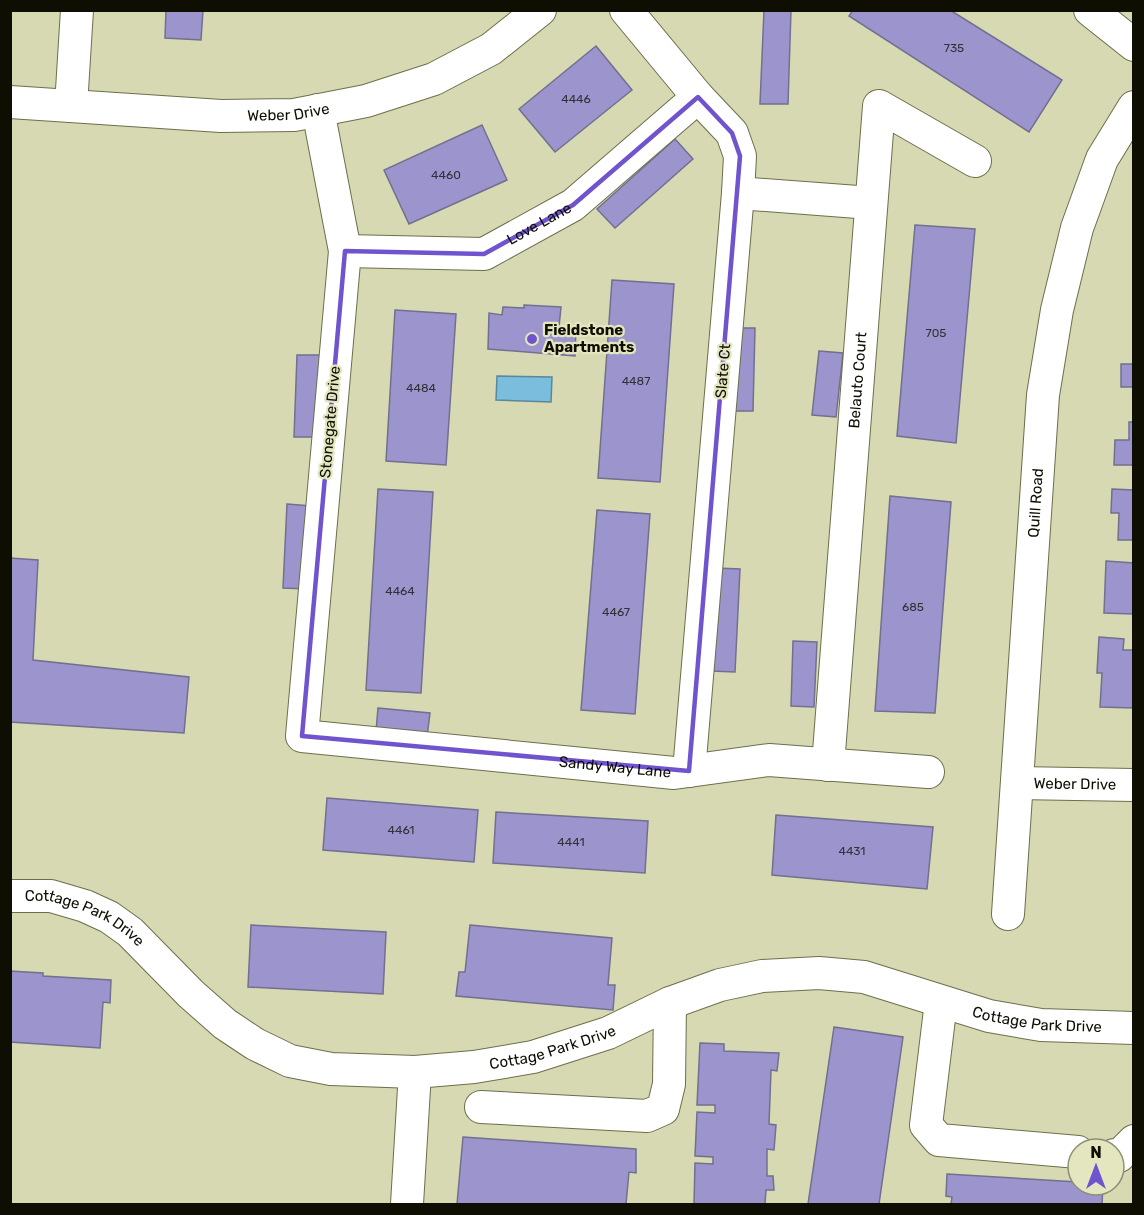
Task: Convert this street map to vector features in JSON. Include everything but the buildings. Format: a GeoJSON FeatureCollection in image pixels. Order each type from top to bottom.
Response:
{"type":"FeatureCollection","features":[{"type":"Feature","properties":{"kind":"street"},"geometry":{"type":"LineString","coordinates":[[71,106],[77,10]]}},
{"type":"Feature","properties":{"kind":"street","name":"Weber Drive"},"geometry":{"type":"LineString","coordinates":[[10,102],[221,116],[294,115],[366,101],[434,79],[491,50],[540,10]]}},
{"type":"Feature","properties":{"kind":"street","name":"Slate Ct"},"geometry":{"type":"LineString","coordinates":[[626,10],[698,97],[732,133],[740,156],[688,771]]}},
{"type":"Feature","properties":{"kind":"street"},"geometry":{"type":"LineString","coordinates":[[1090,10],[1134,45]]}},
{"type":"Feature","properties":{"kind":"street","name":"Love Lane"},"geometry":{"type":"LineString","coordinates":[[345,251],[484,254],[573,205],[698,97]]}},
{"type":"Feature","properties":{"kind":"street","name":"Belauto Court"},"geometry":{"type":"LineString","coordinates":[[828,765],[879,106],[975,161]]}},
{"type":"Feature","properties":{"kind":"street","name":"Quill Road"},"geometry":{"type":"LineString","coordinates":[[1008,914],[1043,395],[1057,310],[1077,228],[1102,159],[1134,107]]}},
{"type":"Feature","properties":{"kind":"street","name":"Stonegate Drive"},"geometry":{"type":"LineString","coordinates":[[302,736],[345,251],[318,110]]}},
{"type":"Feature","properties":{"kind":"street"},"geometry":{"type":"LineString","coordinates":[[738,193],[871,203]]}},
{"type":"Feature","properties":{"kind":"street","name":"Sandy Way Lane"},"geometry":{"type":"LineString","coordinates":[[302,736],[674,773],[769,760],[928,772]]}},
{"type":"Feature","properties":{"kind":"street","name":"Weber Drive"},"geometry":{"type":"LineString","coordinates":[[1017,783],[1134,785]]}},
{"type":"Feature","properties":{"kind":"street","name":"Cottage Park Drive"},"geometry":{"type":"LineString","coordinates":[[10,896],[51,897],[85,906],[109,917],[130,932],[191,994],[225,1024],[255,1044],[290,1061],[331,1069],[415,1072],[474,1067],[533,1057],[608,1033],[670,1003],[720,985],[762,976],[819,973],[864,977],[989,1016],[1041,1025],[1134,1028]]}},
{"type":"Feature","properties":{"kind":"street"},"geometry":{"type":"LineString","coordinates":[[941,1002],[926,1125],[939,1140],[1066,1151]]}},
{"type":"Feature","properties":{"kind":"street"},"geometry":{"type":"LineString","coordinates":[[481,1107],[647,1116],[663,1109],[669,1084],[670,1003]]}},
{"type":"Feature","properties":{"kind":"street"},"geometry":{"type":"LineString","coordinates":[[407,1204],[415,1072]]}},
{"type":"Feature","properties":{"kind":"highlighted area"},"geometry":{"type":"Polygon","coordinates":[[[698,97],[732,133],[740,156],[689,771],[302,736],[345,251],[484,254],[573,205],[698,97]]]}},
{"type":"Feature","properties":{"kind":"water"},"geometry":{"type":"Polygon","coordinates":[[[497,376],[552,377],[551,402],[496,400],[497,376]]]}},
{"type":"Feature","properties":{"kind":"place","name":"Fieldstone Apartments"},"geometry":{"type":"Point","coordinates":[532,339]}}]}
